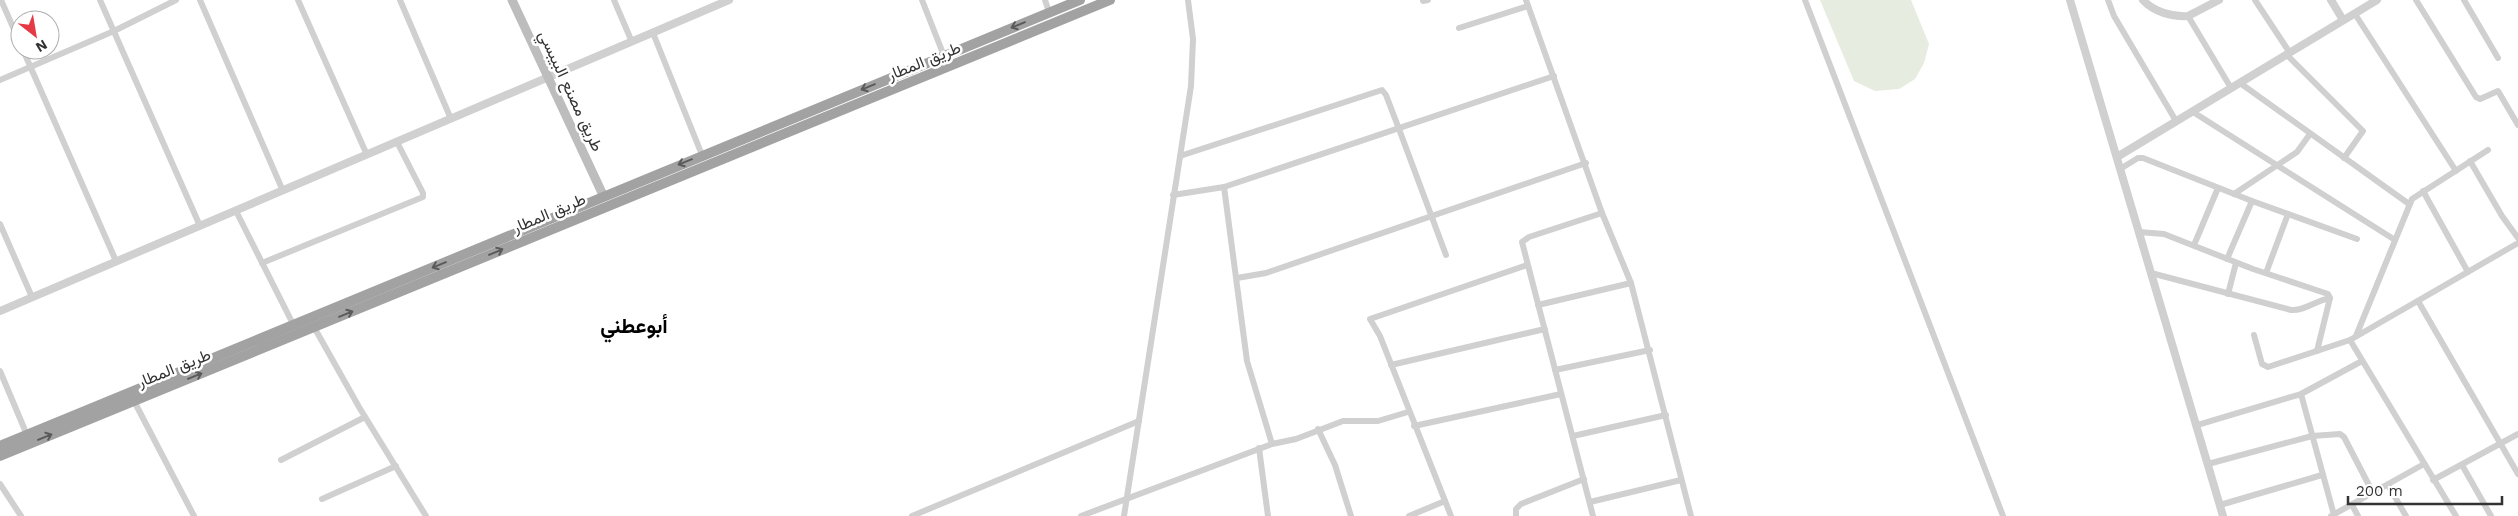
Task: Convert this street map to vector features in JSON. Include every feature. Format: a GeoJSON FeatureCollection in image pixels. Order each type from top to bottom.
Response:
{"type":"FeatureCollection","features":[{"type":"Feature","properties":{"kind":"highway","name":"طريق المطار"},"geometry":{"type":"LineString","coordinates":[[0,446],[27,435],[134,401],[314,327],[383,293],[603,195],[1080,0]]}},
{"type":"Feature","properties":{"kind":"highway","name":"طريق المطار"},"geometry":{"type":"LineString","coordinates":[[0,456],[83,417],[294,326],[383,293],[1110,0]]}},
{"type":"Feature","properties":{"kind":"main road","name":"طريق مصنع البيبسي"},"geometry":{"type":"LineString","coordinates":[[512,0],[603,195]]}},
{"type":"Feature","properties":{"kind":"street"},"geometry":{"type":"LineString","coordinates":[[1,0],[10,20]]}},
{"type":"Feature","properties":{"kind":"street"},"geometry":{"type":"LineString","coordinates":[[100,0],[200,226]]}},
{"type":"Feature","properties":{"kind":"street"},"geometry":{"type":"LineString","coordinates":[[0,80],[114,31],[176,0]]}},
{"type":"Feature","properties":{"kind":"street"},"geometry":{"type":"LineString","coordinates":[[200,0],[284,191]]}},
{"type":"Feature","properties":{"kind":"street"},"geometry":{"type":"LineString","coordinates":[[298,0],[367,155]]}},
{"type":"Feature","properties":{"kind":"street"},"geometry":{"type":"LineString","coordinates":[[400,0],[451,119]]}},
{"type":"Feature","properties":{"kind":"street"},"geometry":{"type":"LineString","coordinates":[[614,0],[632,42]]}},
{"type":"Feature","properties":{"kind":"street"},"geometry":{"type":"LineString","coordinates":[[0,311],[632,42],[714,3],[729,0]]}},
{"type":"Feature","properties":{"kind":"street"},"geometry":{"type":"LineString","coordinates":[[922,0],[944,56]]}},
{"type":"Feature","properties":{"kind":"street"},"geometry":{"type":"LineString","coordinates":[[1044,0],[1049,12]]}},
{"type":"Feature","properties":{"kind":"street"},"geometry":{"type":"LineString","coordinates":[[1124,516],[1193,72],[1192,26],[1188,0]]}},
{"type":"Feature","properties":{"kind":"street"},"geometry":{"type":"LineString","coordinates":[[1805,0],[2003,516]]}},
{"type":"Feature","properties":{"kind":"street"},"geometry":{"type":"LineString","coordinates":[[2070,0],[2223,516]]}},
{"type":"Feature","properties":{"kind":"street"},"geometry":{"type":"LineString","coordinates":[[2108,0],[2114,16],[2176,121]]}},
{"type":"Feature","properties":{"kind":"street"},"geometry":{"type":"LineString","coordinates":[[2143,0],[2154,9],[2169,14],[2188,16],[2219,0]]}},
{"type":"Feature","properties":{"kind":"street"},"geometry":{"type":"LineString","coordinates":[[2255,0],[2289,54],[2363,130],[2344,158]]}},
{"type":"Feature","properties":{"kind":"street"},"geometry":{"type":"LineString","coordinates":[[2331,0],[2343,20]]}},
{"type":"Feature","properties":{"kind":"street"},"geometry":{"type":"LineString","coordinates":[[2117,157],[2377,0]]}},
{"type":"Feature","properties":{"kind":"street"},"geometry":{"type":"LineString","coordinates":[[2416,0],[2476,98],[2480,99],[2498,91],[2518,125]]}},
{"type":"Feature","properties":{"kind":"street"},"geometry":{"type":"LineString","coordinates":[[2464,0],[2498,58]]}},
{"type":"Feature","properties":{"kind":"street"},"geometry":{"type":"LineString","coordinates":[[1459,28],[1527,3],[1586,163],[1602,213],[1631,283],[1650,350],[1691,516]]}},
{"type":"Feature","properties":{"kind":"street"},"geometry":{"type":"LineString","coordinates":[[2354,14],[2456,171]]}},
{"type":"Feature","properties":{"kind":"street"},"geometry":{"type":"LineString","coordinates":[[2188,16],[2232,88]]}},
{"type":"Feature","properties":{"kind":"street"},"geometry":{"type":"LineString","coordinates":[[652,33],[702,155]]}},
{"type":"Feature","properties":{"kind":"street"},"geometry":{"type":"LineString","coordinates":[[28,60],[116,261]]}},
{"type":"Feature","properties":{"kind":"street"},"geometry":{"type":"LineString","coordinates":[[1173,195],[1224,188],[1554,76]]}},
{"type":"Feature","properties":{"kind":"street"},"geometry":{"type":"LineString","coordinates":[[2240,83],[2409,204]]}},
{"type":"Feature","properties":{"kind":"street"},"geometry":{"type":"LineString","coordinates":[[1180,156],[1382,90],[1386,95],[1446,255]]}},
{"type":"Feature","properties":{"kind":"street"},"geometry":{"type":"LineString","coordinates":[[2193,112],[2395,240]]}},
{"type":"Feature","properties":{"kind":"street"},"geometry":{"type":"LineString","coordinates":[[2234,194],[2297,152],[2310,134]]}},
{"type":"Feature","properties":{"kind":"street"},"geometry":{"type":"LineString","coordinates":[[262,263],[423,197],[424,193],[397,142]]}},
{"type":"Feature","properties":{"kind":"street"},"geometry":{"type":"LineString","coordinates":[[2456,516],[2362,361],[2353,338],[2409,204],[2423,191],[2488,150]]}},
{"type":"Feature","properties":{"kind":"street"},"geometry":{"type":"LineString","coordinates":[[2120,169],[2138,158],[2143,158],[2252,202],[2357,239]]}},
{"type":"Feature","properties":{"kind":"street"},"geometry":{"type":"LineString","coordinates":[[2470,161],[2502,216],[2518,238]]}},
{"type":"Feature","properties":{"kind":"street"},"geometry":{"type":"LineString","coordinates":[[1237,278],[1266,273],[1586,163]]}},
{"type":"Feature","properties":{"kind":"street"},"geometry":{"type":"LineString","coordinates":[[1224,188],[1247,361],[1272,444]]}},
{"type":"Feature","properties":{"kind":"street"},"geometry":{"type":"LineString","coordinates":[[2194,245],[2218,188]]}},
{"type":"Feature","properties":{"kind":"street"},"geometry":{"type":"LineString","coordinates":[[2423,191],[2468,272]]}},
{"type":"Feature","properties":{"kind":"street"},"geometry":{"type":"LineString","coordinates":[[2227,260],[2252,202]]}},
{"type":"Feature","properties":{"kind":"street"},"geometry":{"type":"LineString","coordinates":[[236,211],[294,326]]}},
{"type":"Feature","properties":{"kind":"street"},"geometry":{"type":"LineString","coordinates":[[1594,516],[1522,247],[1526,239],[1602,213]]}},
{"type":"Feature","properties":{"kind":"street"},"geometry":{"type":"LineString","coordinates":[[2266,273],[2288,214]]}},
{"type":"Feature","properties":{"kind":"street"},"geometry":{"type":"LineString","coordinates":[[0,224],[32,297]]}},
{"type":"Feature","properties":{"kind":"street"},"geometry":{"type":"LineString","coordinates":[[2139,232],[2164,234],[2227,260],[2328,294],[2330,298]]}},
{"type":"Feature","properties":{"kind":"street"},"geometry":{"type":"LineString","coordinates":[[2254,335],[2264,366],[2317,352],[2353,338],[2518,243]]}},
{"type":"Feature","properties":{"kind":"street"},"geometry":{"type":"LineString","coordinates":[[2228,294],[2236,263]]}},
{"type":"Feature","properties":{"kind":"street"},"geometry":{"type":"LineString","coordinates":[[1452,516],[1408,412],[1391,365],[1370,319],[1527,265]]}},
{"type":"Feature","properties":{"kind":"street"},"geometry":{"type":"LineString","coordinates":[[2151,273],[2299,311],[2315,301],[2330,298]]}},
{"type":"Feature","properties":{"kind":"street"},"geometry":{"type":"LineString","coordinates":[[1538,305],[1631,283]]}},
{"type":"Feature","properties":{"kind":"street"},"geometry":{"type":"LineString","coordinates":[[2317,352],[2330,298]]}},
{"type":"Feature","properties":{"kind":"street"},"geometry":{"type":"LineString","coordinates":[[2418,301],[2518,474]]}},
{"type":"Feature","properties":{"kind":"street"},"geometry":{"type":"LineString","coordinates":[[314,327],[426,516]]}},
{"type":"Feature","properties":{"kind":"street"},"geometry":{"type":"LineString","coordinates":[[1391,365],[1545,329]]}},
{"type":"Feature","properties":{"kind":"street"},"geometry":{"type":"LineString","coordinates":[[1555,370],[1650,350]]}},
{"type":"Feature","properties":{"kind":"street"},"geometry":{"type":"LineString","coordinates":[[2197,425],[2301,394],[2362,361]]}},
{"type":"Feature","properties":{"kind":"street"},"geometry":{"type":"LineString","coordinates":[[0,371],[27,435]]}},
{"type":"Feature","properties":{"kind":"street"},"geometry":{"type":"LineString","coordinates":[[1414,426],[1561,394]]}},
{"type":"Feature","properties":{"kind":"street"},"geometry":{"type":"LineString","coordinates":[[2301,394],[2332,515],[2424,464]]}},
{"type":"Feature","properties":{"kind":"street"},"geometry":{"type":"LineString","coordinates":[[134,401],[194,516]]}},
{"type":"Feature","properties":{"kind":"street"},"geometry":{"type":"LineString","coordinates":[[1081,516],[1259,448],[1296,439],[1343,421],[1378,421],[1408,412]]}},
{"type":"Feature","properties":{"kind":"street"},"geometry":{"type":"LineString","coordinates":[[1573,436],[1666,415]]}},
{"type":"Feature","properties":{"kind":"street"},"geometry":{"type":"LineString","coordinates":[[281,460],[366,417]]}},
{"type":"Feature","properties":{"kind":"street"},"geometry":{"type":"LineString","coordinates":[[912,516],[1139,421]]}},
{"type":"Feature","properties":{"kind":"street"},"geometry":{"type":"LineString","coordinates":[[1318,429],[1335,465],[1351,516]]}},
{"type":"Feature","properties":{"kind":"street"},"geometry":{"type":"LineString","coordinates":[[2208,464],[2312,436],[2336,434],[2344,437],[2373,493]]}},
{"type":"Feature","properties":{"kind":"street"},"geometry":{"type":"LineString","coordinates":[[2433,480],[2518,434]]}},
{"type":"Feature","properties":{"kind":"street"},"geometry":{"type":"LineString","coordinates":[[1259,448],[1268,516]]}},
{"type":"Feature","properties":{"kind":"street"},"geometry":{"type":"LineString","coordinates":[[2462,465],[2491,516]]}},
{"type":"Feature","properties":{"kind":"street"},"geometry":{"type":"LineString","coordinates":[[322,499],[396,466]]}},
{"type":"Feature","properties":{"kind":"street"},"geometry":{"type":"LineString","coordinates":[[2220,505],[2322,475]]}},
{"type":"Feature","properties":{"kind":"street"},"geometry":{"type":"LineString","coordinates":[[1516,516],[1516,510],[1522,504],[1584,479]]}},
{"type":"Feature","properties":{"kind":"street"},"geometry":{"type":"LineString","coordinates":[[1590,502],[1681,480]]}},
{"type":"Feature","properties":{"kind":"street"},"geometry":{"type":"LineString","coordinates":[[0,484],[20,516]]}},
{"type":"Feature","properties":{"kind":"street"},"geometry":{"type":"LineString","coordinates":[[2388,485],[2406,516]]}},
{"type":"Feature","properties":{"kind":"street"},"geometry":{"type":"LineString","coordinates":[[1409,516],[1445,501]]}},
{"type":"Feature","properties":{"kind":"street"},"geometry":{"type":"LineString","coordinates":[[2352,505],[2358,516]]}},
{"type":"Feature","properties":{"kind":"shaded area"},"geometry":{"type":"Polygon","coordinates":[[[1820,0],[1911,0],[1929,44],[1924,63],[1915,79],[1899,89],[1875,91],[1854,81],[1820,0]]]}},
{"type":"Feature","properties":{"kind":"district","name":"أبوعطني"},"geometry":{"type":"Point","coordinates":[634,325]}}]}
